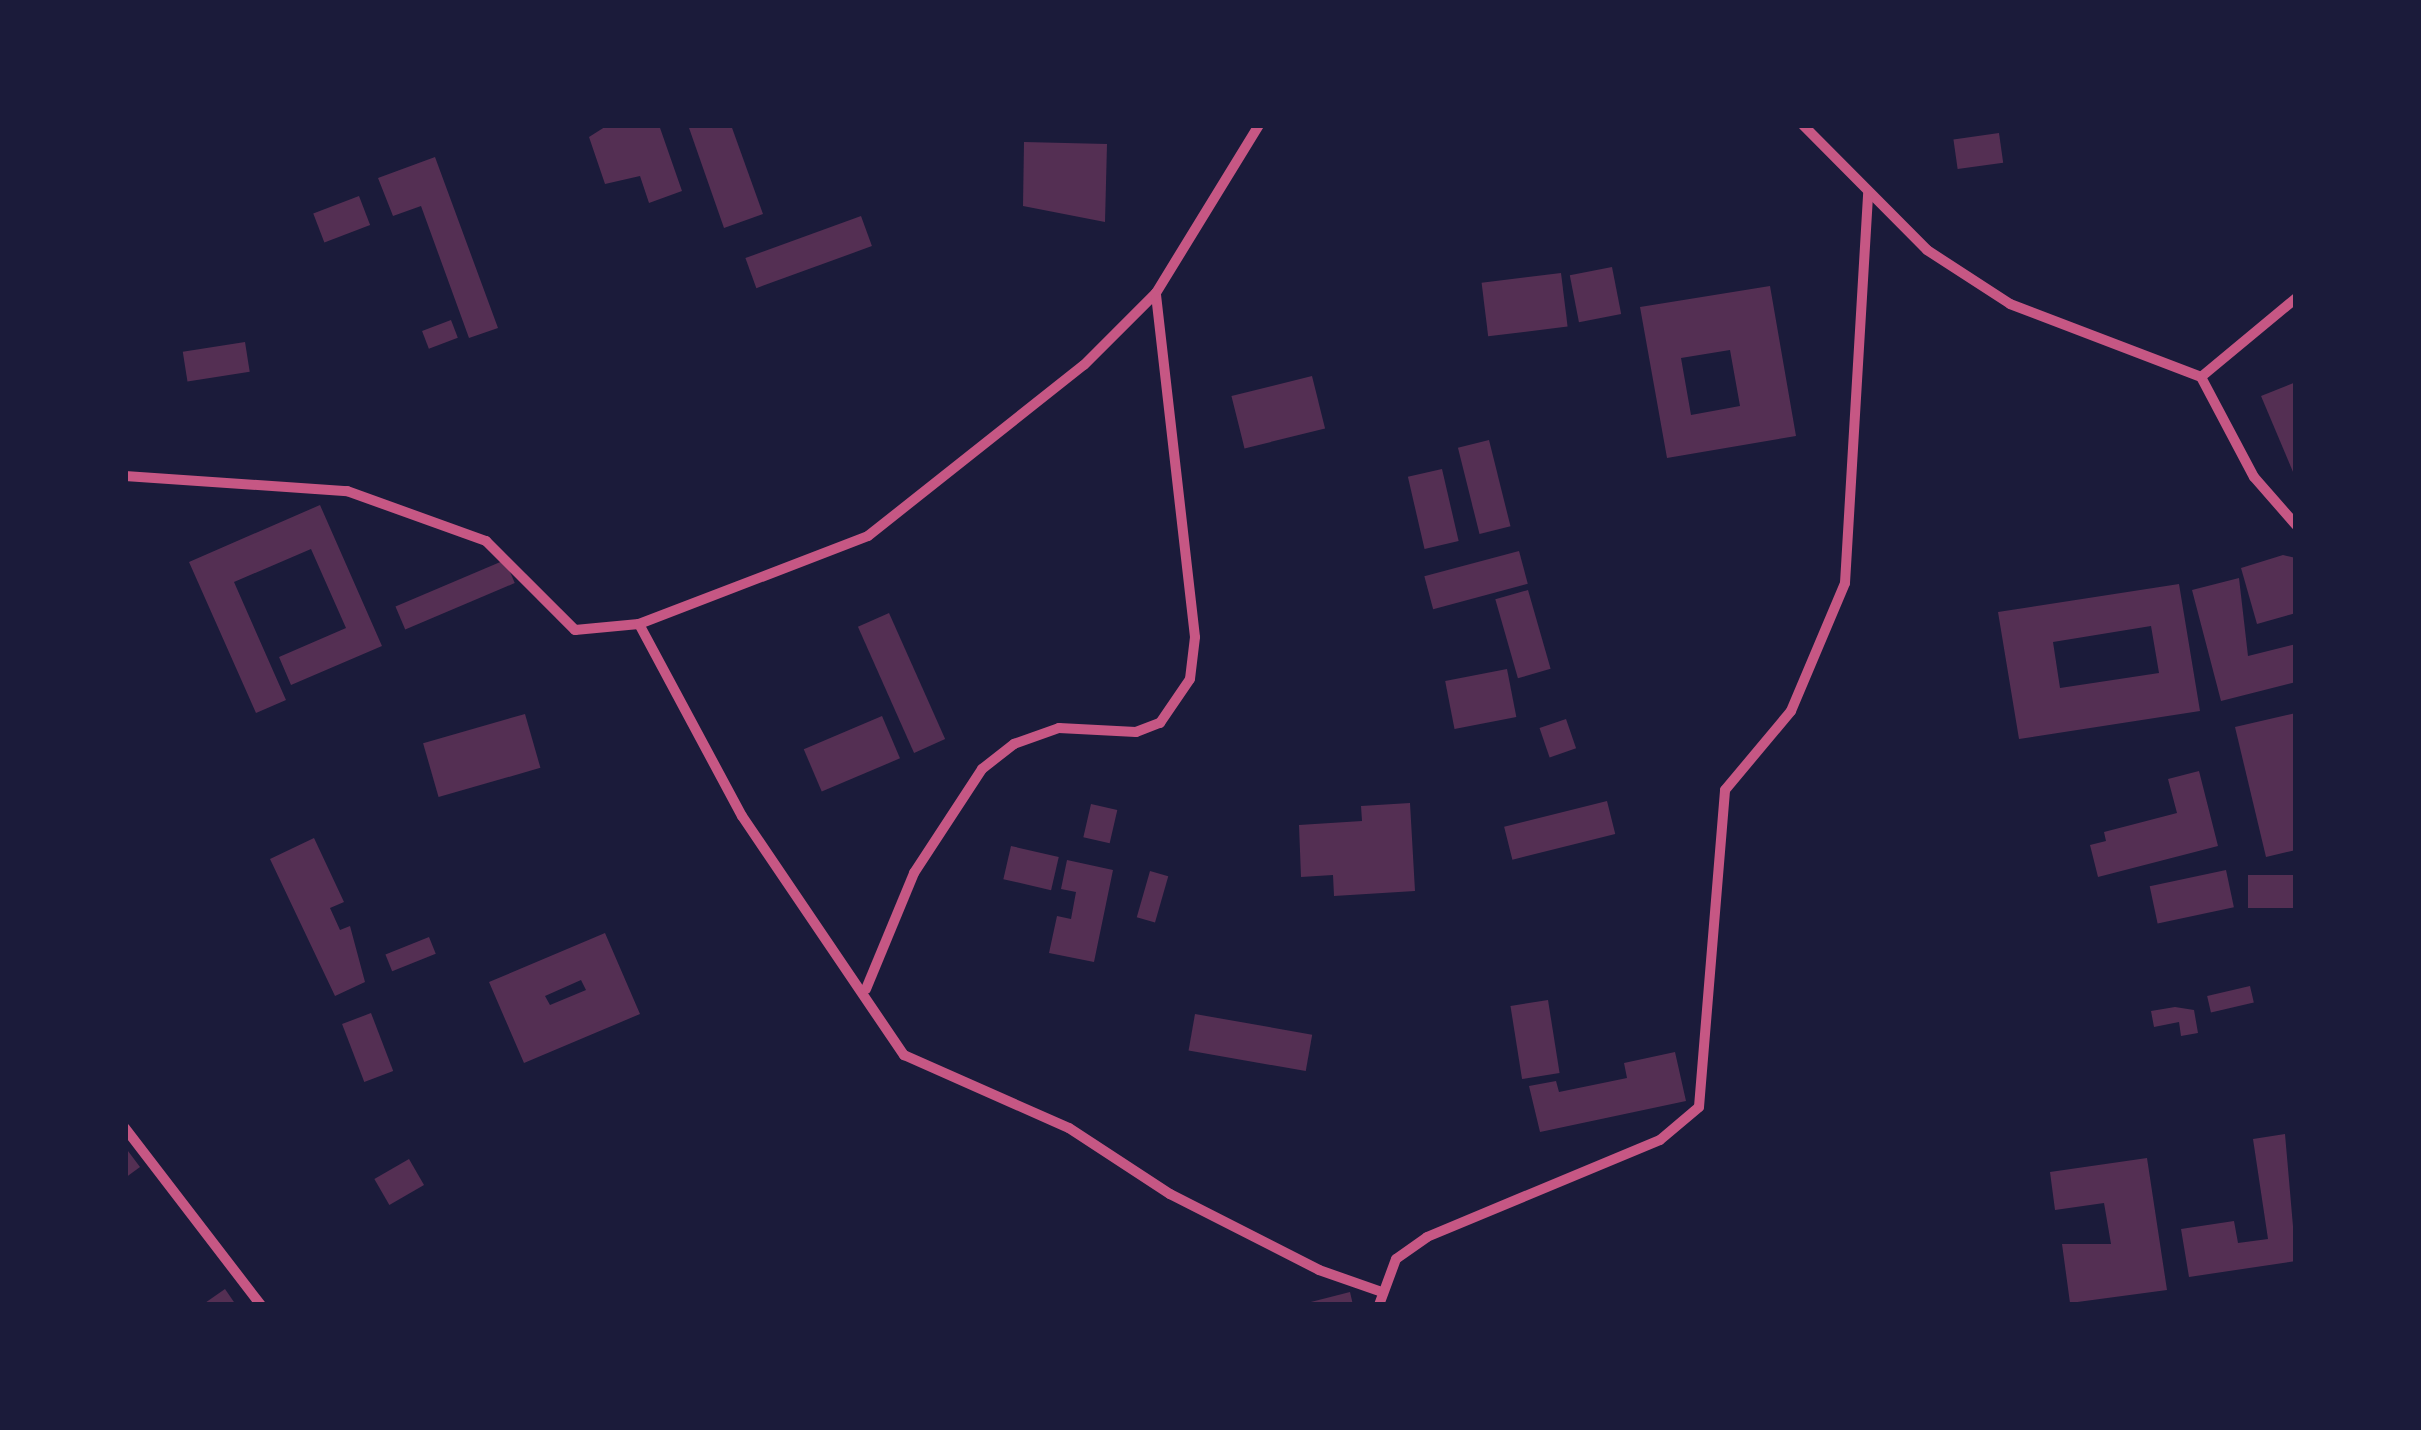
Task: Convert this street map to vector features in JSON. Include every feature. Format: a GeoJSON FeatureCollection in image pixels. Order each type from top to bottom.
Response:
{"type":"FeatureCollection","features":[{"type":"Feature","properties":{"kind":"street"},"geometry":{"type":"LineString","coordinates":[[125,476],[347,491],[486,541],[575,630],[639,624],[868,536],[1084,365],[1156,292],[1259,125]]}},
{"type":"Feature","properties":{"kind":"street"},"geometry":{"type":"LineString","coordinates":[[1803,125],[1927,250],[2010,304],[2201,377],[2254,476],[2296,525]]}},
{"type":"Feature","properties":{"kind":"street"},"geometry":{"type":"LineString","coordinates":[[1379,1305],[1379,1290],[1396,1259],[1427,1238],[1660,1140],[1699,1107],[1724,790],[1791,711],[1845,583],[1868,193]]}},
{"type":"Feature","properties":{"kind":"street"},"geometry":{"type":"LineString","coordinates":[[866,989],[914,873],[982,769],[1014,744],[1060,728],[1136,732],[1160,723],[1190,679],[1195,638],[1156,292]]}},
{"type":"Feature","properties":{"kind":"street"},"geometry":{"type":"LineString","coordinates":[[2201,377],[2296,298]]}},
{"type":"Feature","properties":{"kind":"street"},"geometry":{"type":"LineString","coordinates":[[639,624],[742,816],[866,989],[904,1055],[1069,1128],[1170,1194],[1319,1270],[1379,1290]]}},
{"type":"Feature","properties":{"kind":"street"},"geometry":{"type":"LineString","coordinates":[[125,1128],[261,1305]]}},
{"type":"Feature","properties":{"kind":"building"},"geometry":{"type":"Polygon","coordinates":[[[608,125],[659,125],[682,191],[649,203],[640,176],[605,184],[589,137],[608,125]]]}},
{"type":"Feature","properties":{"kind":"building"},"geometry":{"type":"Polygon","coordinates":[[[688,125],[731,125],[763,214],[724,228],[688,125]]]}},
{"type":"Feature","properties":{"kind":"building"},"geometry":{"type":"Polygon","coordinates":[[[1999,133],[2003,163],[1958,169],[1953,139],[1999,133]]]}},
{"type":"Feature","properties":{"kind":"building"},"geometry":{"type":"Polygon","coordinates":[[[1024,142],[1107,144],[1105,222],[1023,206],[1024,142]]]}},
{"type":"Feature","properties":{"kind":"building"},"geometry":{"type":"Polygon","coordinates":[[[435,157],[498,328],[469,338],[421,206],[393,216],[378,178],[435,157]]]}},
{"type":"Feature","properties":{"kind":"building"},"geometry":{"type":"Polygon","coordinates":[[[359,196],[370,225],[324,243],[313,214],[359,196]]]}},
{"type":"Feature","properties":{"kind":"building"},"geometry":{"type":"Polygon","coordinates":[[[861,216],[872,246],[756,288],[745,258],[861,216]]]}},
{"type":"Feature","properties":{"kind":"building"},"geometry":{"type":"Polygon","coordinates":[[[1612,267],[1621,314],[1579,322],[1570,275],[1612,267]]]}},
{"type":"Feature","properties":{"kind":"building"},"geometry":{"type":"Polygon","coordinates":[[[1561,273],[1568,327],[1488,336],[1482,283],[1561,273]]]}},
{"type":"Feature","properties":{"kind":"building"},"geometry":{"type":"Polygon","coordinates":[[[1770,286],[1796,436],[1667,458],[1640,307],[1770,286]],[[1730,350],[1681,358],[1691,415],[1740,406],[1730,350]]]}},
{"type":"Feature","properties":{"kind":"building"},"geometry":{"type":"Polygon","coordinates":[[[451,320],[458,338],[429,349],[422,331],[451,320]]]}},
{"type":"Feature","properties":{"kind":"building"},"geometry":{"type":"Polygon","coordinates":[[[245,342],[250,372],[187,381],[183,352],[245,342]]]}},
{"type":"Feature","properties":{"kind":"building"},"geometry":{"type":"Polygon","coordinates":[[[1312,376],[1325,428],[1245,448],[1231,396],[1312,376]]]}},
{"type":"Feature","properties":{"kind":"building"},"geometry":{"type":"Polygon","coordinates":[[[2296,382],[2296,479],[2261,396],[2296,382]]]}},
{"type":"Feature","properties":{"kind":"building"},"geometry":{"type":"Polygon","coordinates":[[[1489,440],[1511,526],[1479,534],[1458,448],[1489,440]]]}},
{"type":"Feature","properties":{"kind":"building"},"geometry":{"type":"Polygon","coordinates":[[[1442,469],[1459,541],[1425,549],[1408,477],[1442,469]]]}},
{"type":"Feature","properties":{"kind":"building"},"geometry":{"type":"Polygon","coordinates":[[[320,505],[382,646],[291,685],[279,657],[346,628],[311,549],[234,582],[286,700],[256,713],[189,562],[320,505]]]}},
{"type":"Feature","properties":{"kind":"building"},"geometry":{"type":"Polygon","coordinates":[[[1519,551],[1528,584],[1433,609],[1424,576],[1519,551]]]}},
{"type":"Feature","properties":{"kind":"building"},"geometry":{"type":"Polygon","coordinates":[[[2283,555],[2296,558],[2296,613],[2257,624],[2241,568],[2283,555]]]}},
{"type":"Feature","properties":{"kind":"building"},"geometry":{"type":"Polygon","coordinates":[[[505,560],[515,583],[405,630],[395,606],[505,560]]]}},
{"type":"Feature","properties":{"kind":"building"},"geometry":{"type":"Polygon","coordinates":[[[2239,578],[2248,656],[2296,644],[2296,682],[2221,701],[2192,590],[2239,578]]]}},
{"type":"Feature","properties":{"kind":"building"},"geometry":{"type":"Polygon","coordinates":[[[2179,584],[2200,711],[2019,739],[1998,612],[2179,584]],[[2151,626],[2053,642],[2060,688],[2159,673],[2151,626]]]}},
{"type":"Feature","properties":{"kind":"building"},"geometry":{"type":"Polygon","coordinates":[[[1528,590],[1551,669],[1518,678],[1495,599],[1528,590]]]}},
{"type":"Feature","properties":{"kind":"building"},"geometry":{"type":"Polygon","coordinates":[[[889,613],[945,739],[914,753],[858,627],[889,613]]]}},
{"type":"Feature","properties":{"kind":"building"},"geometry":{"type":"Polygon","coordinates":[[[1507,669],[1516,717],[1455,729],[1445,681],[1507,669]]]}},
{"type":"Feature","properties":{"kind":"building"},"geometry":{"type":"Polygon","coordinates":[[[2296,713],[2296,850],[2266,857],[2235,727],[2296,713]]]}},
{"type":"Feature","properties":{"kind":"building"},"geometry":{"type":"Polygon","coordinates":[[[525,714],[540,768],[439,797],[423,743],[525,714]]]}},
{"type":"Feature","properties":{"kind":"building"},"geometry":{"type":"Polygon","coordinates":[[[882,716],[900,758],[822,792],[804,749],[882,716]]]}},
{"type":"Feature","properties":{"kind":"building"},"geometry":{"type":"Polygon","coordinates":[[[1566,719],[1576,748],[1550,757],[1540,728],[1566,719]]]}},
{"type":"Feature","properties":{"kind":"building"},"geometry":{"type":"Polygon","coordinates":[[[2199,771],[2218,846],[2098,877],[2090,845],[2106,841],[2104,832],[2177,813],[2168,779],[2199,771]]]}},
{"type":"Feature","properties":{"kind":"building"},"geometry":{"type":"Polygon","coordinates":[[[1607,801],[1615,834],[1512,860],[1504,827],[1607,801]]]}},
{"type":"Feature","properties":{"kind":"building"},"geometry":{"type":"Polygon","coordinates":[[[1410,803],[1415,891],[1334,896],[1333,875],[1301,877],[1299,825],[1362,821],[1361,806],[1410,803]]]}},
{"type":"Feature","properties":{"kind":"building"},"geometry":{"type":"Polygon","coordinates":[[[1091,804],[1117,810],[1110,843],[1083,837],[1091,804]]]}},
{"type":"Feature","properties":{"kind":"building"},"geometry":{"type":"Polygon","coordinates":[[[314,838],[344,902],[330,908],[340,930],[350,926],[365,982],[335,996],[270,859],[314,838]]]}},
{"type":"Feature","properties":{"kind":"building"},"geometry":{"type":"Polygon","coordinates":[[[1011,846],[1059,857],[1051,890],[1003,879],[1011,846]]]}},
{"type":"Feature","properties":{"kind":"building"},"geometry":{"type":"Polygon","coordinates":[[[1067,860],[1113,870],[1094,962],[1049,953],[1057,916],[1071,919],[1076,892],[1061,889],[1067,860]]]}},
{"type":"Feature","properties":{"kind":"building"},"geometry":{"type":"Polygon","coordinates":[[[2226,870],[2234,907],[2158,923],[2150,886],[2226,870]]]}},
{"type":"Feature","properties":{"kind":"building"},"geometry":{"type":"Polygon","coordinates":[[[1150,871],[1168,876],[1155,922],[1137,917],[1150,871]]]}},
{"type":"Feature","properties":{"kind":"building"},"geometry":{"type":"Polygon","coordinates":[[[2248,875],[2296,875],[2296,908],[2248,908],[2248,875]]]}},
{"type":"Feature","properties":{"kind":"building"},"geometry":{"type":"Polygon","coordinates":[[[605,933],[640,1014],[524,1063],[489,982],[605,933]],[[581,980],[545,996],[550,1005],[586,990],[581,980]]]}},
{"type":"Feature","properties":{"kind":"building"},"geometry":{"type":"Polygon","coordinates":[[[429,937],[436,954],[392,971],[385,955],[429,937]]]}},
{"type":"Feature","properties":{"kind":"building"},"geometry":{"type":"Polygon","coordinates":[[[2250,986],[2254,1003],[2211,1012],[2207,996],[2250,986]]]}},
{"type":"Feature","properties":{"kind":"building"},"geometry":{"type":"Polygon","coordinates":[[[1548,1000],[1560,1073],[1522,1079],[1510,1006],[1548,1000]]]}},
{"type":"Feature","properties":{"kind":"building"},"geometry":{"type":"Polygon","coordinates":[[[2175,1007],[2194,1010],[2198,1033],[2181,1036],[2179,1022],[2154,1027],[2151,1011],[2175,1007]]]}},
{"type":"Feature","properties":{"kind":"building"},"geometry":{"type":"Polygon","coordinates":[[[371,1013],[393,1071],[364,1082],[342,1024],[371,1013]]]}},
{"type":"Feature","properties":{"kind":"building"},"geometry":{"type":"Polygon","coordinates":[[[1195,1014],[1312,1035],[1306,1071],[1189,1050],[1195,1014]]]}},
{"type":"Feature","properties":{"kind":"building"},"geometry":{"type":"Polygon","coordinates":[[[1675,1052],[1686,1101],[1540,1132],[1529,1086],[1556,1081],[1559,1092],[1627,1078],[1624,1063],[1675,1052]]]}},
{"type":"Feature","properties":{"kind":"building"},"geometry":{"type":"Polygon","coordinates":[[[2285,1134],[2296,1261],[2189,1277],[2181,1229],[2234,1221],[2238,1243],[2268,1239],[2253,1139],[2285,1134]]]}},
{"type":"Feature","properties":{"kind":"building"},"geometry":{"type":"Polygon","coordinates":[[[125,1147],[140,1167],[125,1178],[125,1147]]]}},
{"type":"Feature","properties":{"kind":"building"},"geometry":{"type":"Polygon","coordinates":[[[2147,1158],[2167,1290],[2070,1303],[2062,1244],[2111,1244],[2104,1203],[2055,1210],[2050,1172],[2147,1158]]]}},
{"type":"Feature","properties":{"kind":"building"},"geometry":{"type":"Polygon","coordinates":[[[409,1159],[424,1185],[389,1205],[374,1179],[409,1159]]]}},
{"type":"Feature","properties":{"kind":"building"},"geometry":{"type":"Polygon","coordinates":[[[225,1289],[236,1305],[202,1305],[225,1289]]]}},
{"type":"Feature","properties":{"kind":"building"},"geometry":{"type":"Polygon","coordinates":[[[1350,1292],[1353,1305],[1303,1304],[1350,1292]]]}}]}
